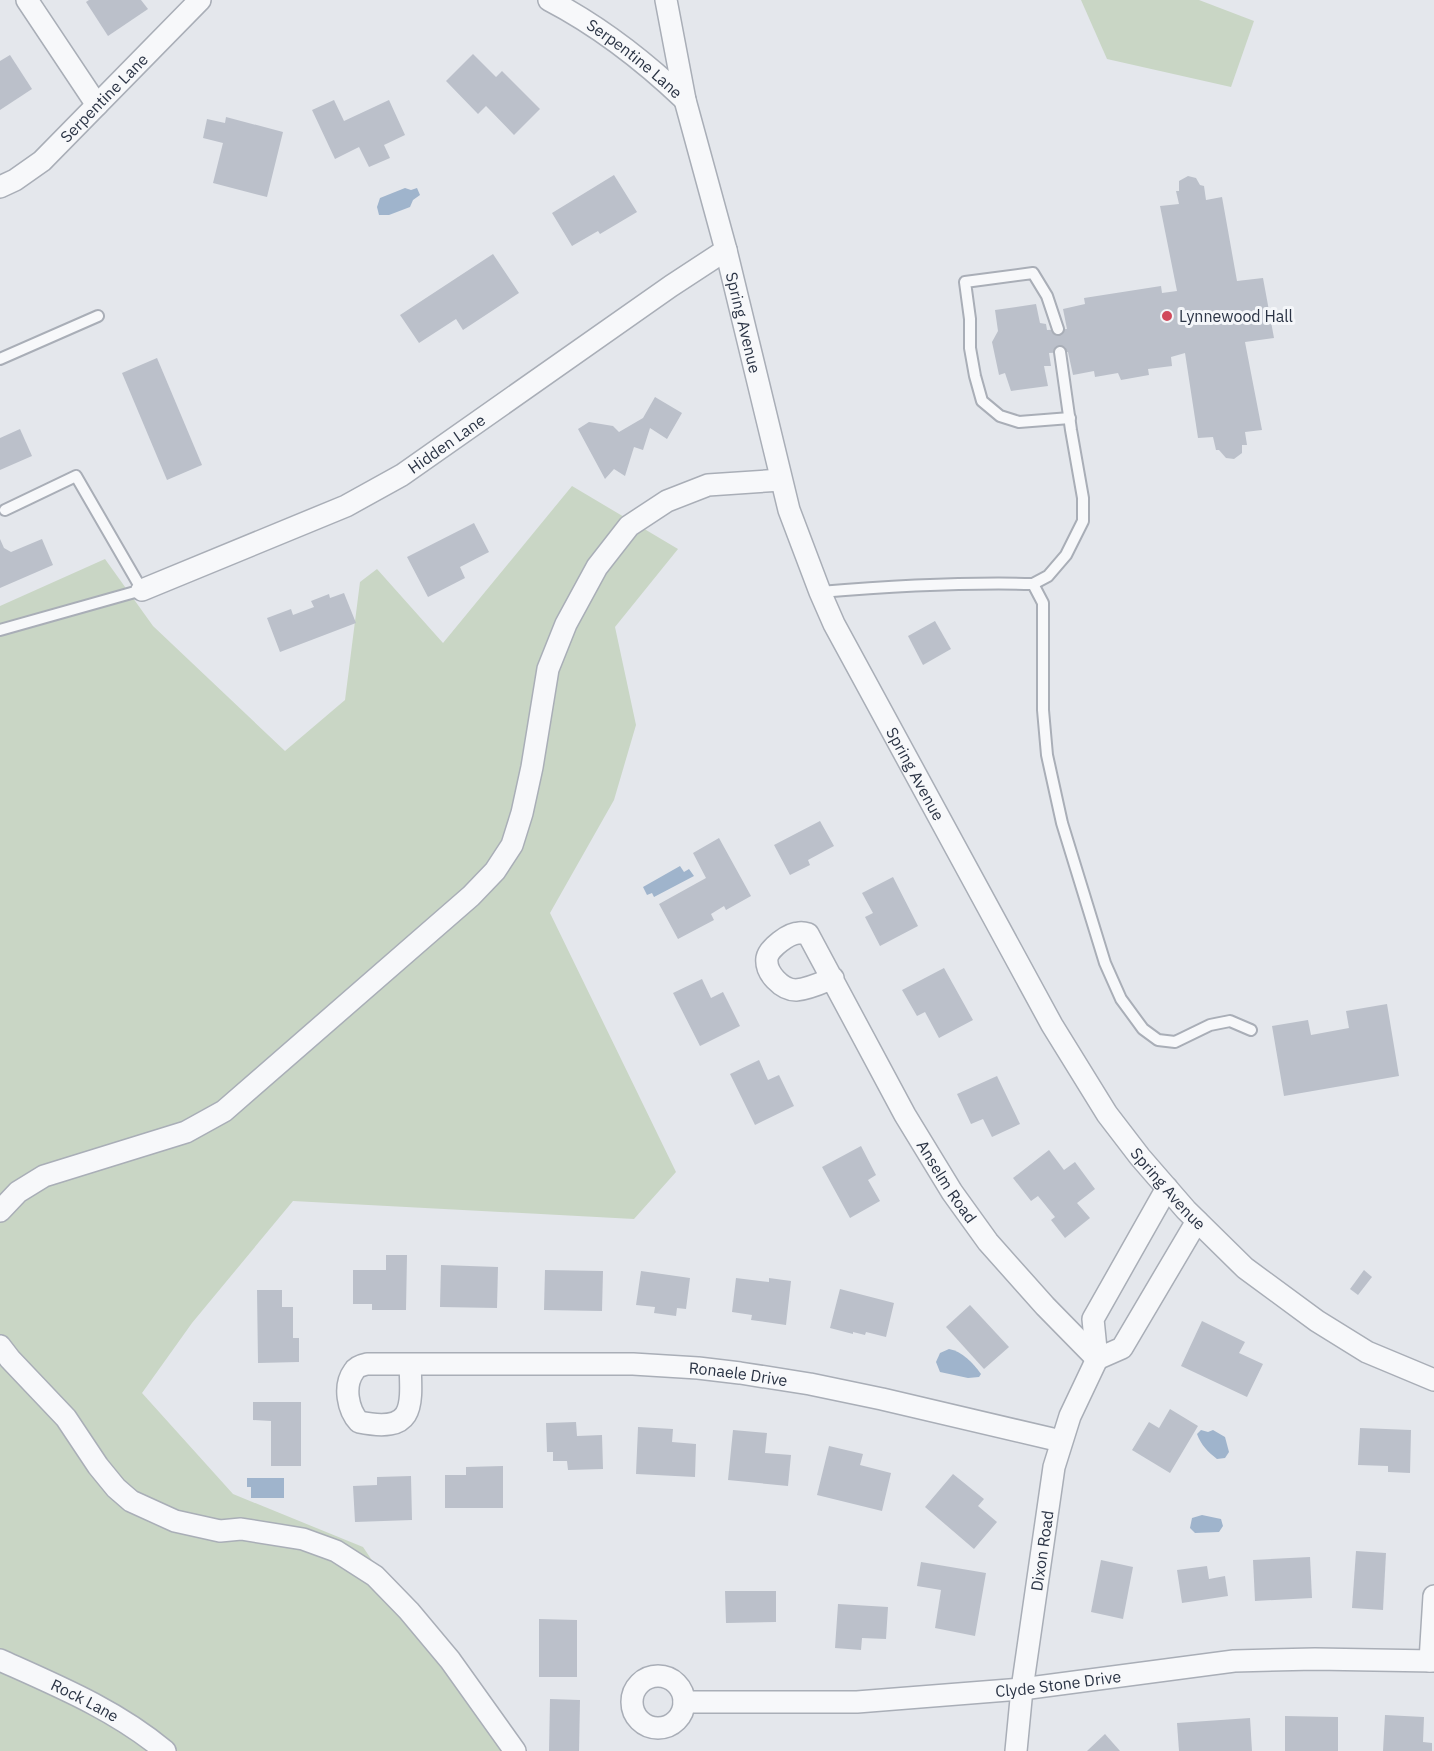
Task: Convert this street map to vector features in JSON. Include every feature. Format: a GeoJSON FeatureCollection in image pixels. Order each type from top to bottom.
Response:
{"type":"FeatureCollection","features":[{"type":"Feature","properties":{"kind":"street"},"geometry":{"type":"LineString","coordinates":[[27,0],[97,105]]}},
{"type":"Feature","properties":{"kind":"street","name":"Serpentine Lane"},"geometry":{"type":"LineString","coordinates":[[0,187],[15,180],[42,161],[200,0]]}},
{"type":"Feature","properties":{"kind":"street","name":"Serpentine Lane"},"geometry":{"type":"LineString","coordinates":[[549,0],[624,46],[685,100]]}},
{"type":"Feature","properties":{"kind":"street","name":"Spring Avenue"},"geometry":{"type":"LineString","coordinates":[[666,0],[685,100],[726,250],[789,510],[834,624],[1052,1025],[1107,1114],[1140,1157],[1197,1221],[1245,1268],[1317,1321],[1367,1352],[1434,1380]]}},
{"type":"Feature","properties":{"kind":"street","name":"Hidden Lane"},"geometry":{"type":"LineString","coordinates":[[142,590],[346,506],[402,475],[671,286],[726,250]]}},
{"type":"Feature","properties":{"kind":"street"},"geometry":{"type":"LineString","coordinates":[[0,1211],[18,1192],[44,1176],[186,1132],[224,1112],[471,896],[495,871],[512,845],[522,813],[532,766],[548,669],[566,624],[597,567],[629,526],[667,501],[708,485],[782,480]]}},
{"type":"Feature","properties":{"kind":"street","name":"Anselm Road"},"geometry":{"type":"LineString","coordinates":[[832,978],[905,1115],[971,1219],[1015,1273],[1097,1359]]}},
{"type":"Feature","properties":{"kind":"street"},"geometry":{"type":"LineString","coordinates":[[1167,1188],[1093,1318],[1097,1359],[1122,1348],[1197,1221]]}},
{"type":"Feature","properties":{"kind":"street"},"geometry":{"type":"LineString","coordinates":[[0,1346],[66,1418],[98,1466],[116,1488],[131,1501],[176,1521],[220,1532],[241,1529],[303,1539],[336,1551],[375,1576],[409,1611],[450,1660],[515,1751]]}},
{"type":"Feature","properties":{"kind":"street","name":"Dixon Road"},"geometry":{"type":"LineString","coordinates":[[1016,1751],[1022,1689],[1054,1467],[1070,1416],[1097,1359]]}},
{"type":"Feature","properties":{"kind":"street","name":"Ronaele Drive"},"geometry":{"type":"LineString","coordinates":[[410,1364],[633,1364],[741,1373],[882,1399],[1061,1441]]}},
{"type":"Feature","properties":{"kind":"street","name":"Clyde Stone Drive"},"geometry":{"type":"LineString","coordinates":[[684,1702],[840,1703],[1022,1689],[1234,1661],[1315,1659],[1432,1661],[1434,1596]]}},
{"type":"Feature","properties":{"kind":"street","name":"Rock Lane"},"geometry":{"type":"LineString","coordinates":[[0,1660],[104,1709],[165,1751]]}},
{"type":"Feature","properties":{"kind":"lane"},"geometry":{"type":"LineString","coordinates":[[1058,329],[1047,296],[1033,273],[965,282],[970,319],[970,348],[982,401],[1000,416],[1018,422],[1070,418]]}},
{"type":"Feature","properties":{"kind":"lane"},"geometry":{"type":"LineString","coordinates":[[0,358],[98,316]]}},
{"type":"Feature","properties":{"kind":"lane"},"geometry":{"type":"LineString","coordinates":[[820,592],[896,586],[978,583],[1033,584],[1048,576],[1066,555],[1083,521],[1083,498],[1060,352]]}},
{"type":"Feature","properties":{"kind":"lane"},"geometry":{"type":"LineString","coordinates":[[0,630],[142,590],[76,476],[5,510]]}},
{"type":"Feature","properties":{"kind":"lane"},"geometry":{"type":"LineString","coordinates":[[1033,584],[1043,603],[1043,710],[1047,755],[1062,823],[1105,963],[1121,999],[1143,1029],[1158,1040],[1175,1042],[1209,1025],[1230,1021],[1251,1030]]}},
{"type":"Feature","properties":{"kind":"green space"},"geometry":{"type":"Polygon","coordinates":[[[1081,0],[1199,0],[1254,21],[1231,87],[1107,59],[1081,0]]]}},
{"type":"Feature","properties":{"kind":"green space"},"geometry":{"type":"Polygon","coordinates":[[[572,486],[678,549],[615,627],[636,725],[614,800],[550,913],[676,1172],[634,1219],[293,1201],[192,1323],[142,1393],[233,1494],[363,1547],[424,1637],[508,1751],[0,1751],[0,606],[105,559],[153,626],[285,751],[345,700],[360,582],[377,569],[443,643],[572,486]]]}},
{"type":"Feature","properties":{"kind":"water"},"geometry":{"type":"Polygon","coordinates":[[[405,188],[411,190],[417,188],[420,195],[413,200],[410,207],[389,215],[379,215],[377,207],[380,198],[405,188]]]}},
{"type":"Feature","properties":{"kind":"water"},"geometry":{"type":"Polygon","coordinates":[[[680,866],[684,872],[689,869],[694,876],[654,897],[652,893],[647,895],[643,887],[680,866]]]}},
{"type":"Feature","properties":{"kind":"water"},"geometry":{"type":"Polygon","coordinates":[[[949,1349],[967,1358],[981,1374],[979,1377],[968,1378],[940,1372],[936,1362],[940,1353],[949,1349]]]}},
{"type":"Feature","properties":{"kind":"water"},"geometry":{"type":"Polygon","coordinates":[[[1201,1430],[1208,1432],[1213,1430],[1225,1437],[1229,1452],[1225,1458],[1217,1459],[1205,1448],[1197,1434],[1201,1430]]]}},
{"type":"Feature","properties":{"kind":"water"},"geometry":{"type":"Polygon","coordinates":[[[247,1478],[284,1478],[284,1498],[251,1498],[251,1487],[247,1487],[247,1478]]]}},
{"type":"Feature","properties":{"kind":"water"},"geometry":{"type":"Polygon","coordinates":[[[1202,1515],[1221,1519],[1223,1526],[1219,1532],[1195,1533],[1190,1528],[1192,1518],[1202,1515]]]}},
{"type":"Feature","properties":{"kind":"building"},"geometry":{"type":"Polygon","coordinates":[[[89,0],[141,0],[148,9],[108,36],[86,2],[89,0]]]}},
{"type":"Feature","properties":{"kind":"building"},"geometry":{"type":"Polygon","coordinates":[[[473,54],[496,77],[502,71],[540,109],[514,135],[486,106],[478,114],[446,81],[473,54]]]}},
{"type":"Feature","properties":{"kind":"building"},"geometry":{"type":"Polygon","coordinates":[[[10,55],[32,89],[0,110],[0,61],[10,55]]]}},
{"type":"Feature","properties":{"kind":"building"},"geometry":{"type":"Polygon","coordinates":[[[334,100],[344,121],[389,100],[405,135],[384,145],[390,158],[369,167],[359,147],[335,159],[312,110],[334,100]]]}},
{"type":"Feature","properties":{"kind":"building"},"geometry":{"type":"Polygon","coordinates":[[[226,117],[283,132],[267,197],[213,183],[223,143],[203,138],[207,119],[225,123],[226,117]]]}},
{"type":"Feature","properties":{"kind":"building"},"geometry":{"type":"Polygon","coordinates":[[[614,175],[637,212],[600,234],[598,231],[572,246],[552,213],[614,175]]]}},
{"type":"Feature","properties":{"kind":"building","name":"Lynnewood Hall"},"geometry":{"type":"Polygon","coordinates":[[[1188,176],[1196,178],[1200,185],[1204,186],[1206,200],[1222,197],[1237,281],[1263,278],[1274,338],[1245,342],[1262,430],[1245,432],[1247,445],[1242,445],[1242,453],[1234,459],[1226,458],[1219,450],[1216,450],[1213,437],[1198,438],[1185,353],[1171,357],[1172,366],[1148,369],[1149,375],[1121,380],[1118,373],[1095,377],[1094,371],[1073,375],[1068,352],[1049,353],[1051,366],[1044,366],[1048,386],[1011,391],[1005,373],[999,375],[992,342],[998,331],[995,310],[1036,304],[1040,323],[1046,324],[1047,330],[1067,329],[1063,309],[1085,304],[1084,298],[1161,286],[1162,293],[1177,291],[1160,206],[1179,204],[1176,191],[1179,191],[1179,181],[1188,176]]]}},
{"type":"Feature","properties":{"kind":"building"},"geometry":{"type":"Polygon","coordinates":[[[493,254],[519,293],[463,330],[456,319],[419,343],[400,315],[493,254]]]}},
{"type":"Feature","properties":{"kind":"building"},"geometry":{"type":"Polygon","coordinates":[[[157,358],[202,465],[167,480],[122,373],[157,358]]]}},
{"type":"Feature","properties":{"kind":"building"},"geometry":{"type":"Polygon","coordinates":[[[655,397],[682,413],[667,439],[650,428],[643,450],[634,447],[625,476],[614,469],[605,479],[578,429],[589,422],[613,426],[619,432],[643,418],[655,397]]]}},
{"type":"Feature","properties":{"kind":"building"},"geometry":{"type":"Polygon","coordinates":[[[20,429],[32,456],[0,470],[0,438],[20,429]]]}},
{"type":"Feature","properties":{"kind":"building"},"geometry":{"type":"Polygon","coordinates":[[[474,523],[489,552],[460,567],[465,578],[428,597],[407,557],[474,523]]]}},
{"type":"Feature","properties":{"kind":"building"},"geometry":{"type":"Polygon","coordinates":[[[0,539],[4,548],[11,552],[42,539],[53,565],[0,588],[0,539]]]}},
{"type":"Feature","properties":{"kind":"building"},"geometry":{"type":"Polygon","coordinates":[[[344,593],[356,623],[280,652],[267,618],[291,609],[293,615],[314,607],[311,601],[329,594],[330,598],[344,593]]]}},
{"type":"Feature","properties":{"kind":"building"},"geometry":{"type":"Polygon","coordinates":[[[935,621],[951,649],[923,665],[908,636],[935,621]]]}},
{"type":"Feature","properties":{"kind":"building"},"geometry":{"type":"Polygon","coordinates":[[[820,821],[834,846],[808,860],[810,865],[790,875],[774,845],[820,821]]]}},
{"type":"Feature","properties":{"kind":"building"},"geometry":{"type":"Polygon","coordinates":[[[719,838],[751,896],[726,910],[724,906],[711,914],[714,920],[678,939],[659,904],[706,878],[693,853],[719,838]]]}},
{"type":"Feature","properties":{"kind":"building"},"geometry":{"type":"Polygon","coordinates":[[[893,877],[918,926],[880,946],[865,917],[873,913],[862,893],[893,877]]]}},
{"type":"Feature","properties":{"kind":"building"},"geometry":{"type":"Polygon","coordinates":[[[944,968],[973,1020],[939,1038],[925,1012],[917,1016],[902,990],[944,968]]]}},
{"type":"Feature","properties":{"kind":"building"},"geometry":{"type":"Polygon","coordinates":[[[702,979],[711,998],[723,992],[740,1026],[700,1046],[673,993],[702,979]]]}},
{"type":"Feature","properties":{"kind":"building"},"geometry":{"type":"Polygon","coordinates":[[[1387,1004],[1399,1076],[1284,1096],[1272,1026],[1308,1020],[1311,1035],[1349,1028],[1346,1011],[1387,1004]]]}},
{"type":"Feature","properties":{"kind":"building"},"geometry":{"type":"Polygon","coordinates":[[[759,1060],[768,1080],[779,1075],[794,1106],[755,1125],[730,1074],[759,1060]]]}},
{"type":"Feature","properties":{"kind":"building"},"geometry":{"type":"Polygon","coordinates":[[[997,1076],[1020,1124],[992,1137],[983,1119],[971,1124],[957,1094],[997,1076]]]}},
{"type":"Feature","properties":{"kind":"building"},"geometry":{"type":"Polygon","coordinates":[[[861,1146],[876,1175],[868,1180],[880,1201],[850,1218],[822,1167],[861,1146]]]}},
{"type":"Feature","properties":{"kind":"building"},"geometry":{"type":"Polygon","coordinates":[[[1049,1150],[1064,1170],[1075,1162],[1095,1189],[1077,1203],[1090,1218],[1065,1238],[1051,1220],[1055,1217],[1038,1196],[1031,1201],[1013,1178],[1049,1150]]]}},
{"type":"Feature","properties":{"kind":"building"},"geometry":{"type":"Polygon","coordinates":[[[386,1255],[407,1255],[406,1310],[372,1310],[372,1304],[353,1304],[353,1270],[386,1270],[386,1255]]]}},
{"type":"Feature","properties":{"kind":"building"},"geometry":{"type":"Polygon","coordinates":[[[441,1265],[498,1267],[497,1308],[440,1307],[441,1265]]]}},
{"type":"Feature","properties":{"kind":"building"},"geometry":{"type":"Polygon","coordinates":[[[545,1270],[603,1271],[602,1311],[544,1310],[545,1270]]]}},
{"type":"Feature","properties":{"kind":"building"},"geometry":{"type":"Polygon","coordinates":[[[1364,1270],[1372,1277],[1358,1295],[1350,1289],[1364,1270]]]}},
{"type":"Feature","properties":{"kind":"building"},"geometry":{"type":"Polygon","coordinates":[[[641,1271],[690,1278],[686,1309],[677,1308],[676,1316],[654,1313],[655,1307],[636,1305],[641,1271]]]}},
{"type":"Feature","properties":{"kind":"building"},"geometry":{"type":"Polygon","coordinates":[[[736,1278],[769,1282],[769,1278],[791,1281],[786,1325],[751,1320],[752,1315],[732,1312],[736,1278]]]}},
{"type":"Feature","properties":{"kind":"building"},"geometry":{"type":"Polygon","coordinates":[[[840,1289],[894,1303],[886,1337],[866,1332],[865,1335],[853,1332],[853,1334],[830,1328],[840,1289]]]}},
{"type":"Feature","properties":{"kind":"building"},"geometry":{"type":"Polygon","coordinates":[[[257,1290],[282,1290],[282,1307],[293,1307],[293,1338],[299,1338],[299,1362],[258,1363],[257,1290]]]}},
{"type":"Feature","properties":{"kind":"building"},"geometry":{"type":"Polygon","coordinates":[[[970,1305],[1009,1347],[984,1369],[946,1327],[970,1305]]]}},
{"type":"Feature","properties":{"kind":"building"},"geometry":{"type":"Polygon","coordinates":[[[1202,1321],[1245,1342],[1239,1353],[1263,1364],[1247,1397],[1181,1366],[1202,1321]]]}},
{"type":"Feature","properties":{"kind":"building"},"geometry":{"type":"Polygon","coordinates":[[[253,1402],[301,1402],[301,1466],[271,1466],[271,1421],[253,1420],[253,1402]]]}},
{"type":"Feature","properties":{"kind":"building"},"geometry":{"type":"Polygon","coordinates":[[[1170,1409],[1198,1426],[1170,1473],[1132,1450],[1149,1422],[1159,1428],[1170,1409]]]}},
{"type":"Feature","properties":{"kind":"building"},"geometry":{"type":"Polygon","coordinates":[[[576,1422],[577,1436],[602,1435],[603,1469],[568,1470],[567,1461],[553,1461],[553,1452],[547,1452],[546,1423],[576,1422]]]}},
{"type":"Feature","properties":{"kind":"building"},"geometry":{"type":"Polygon","coordinates":[[[638,1427],[673,1429],[672,1442],[696,1444],[695,1477],[636,1474],[638,1427]]]}},
{"type":"Feature","properties":{"kind":"building"},"geometry":{"type":"Polygon","coordinates":[[[1360,1428],[1411,1430],[1410,1473],[1388,1472],[1388,1466],[1358,1465],[1360,1428]]]}},
{"type":"Feature","properties":{"kind":"building"},"geometry":{"type":"Polygon","coordinates":[[[733,1430],[767,1433],[765,1453],[791,1455],[788,1486],[728,1480],[733,1430]]]}},
{"type":"Feature","properties":{"kind":"building"},"geometry":{"type":"Polygon","coordinates":[[[829,1446],[863,1454],[860,1465],[891,1473],[882,1511],[817,1495],[829,1446]]]}},
{"type":"Feature","properties":{"kind":"building"},"geometry":{"type":"Polygon","coordinates":[[[503,1466],[503,1508],[445,1508],[445,1475],[466,1475],[466,1467],[503,1466]]]}},
{"type":"Feature","properties":{"kind":"building"},"geometry":{"type":"Polygon","coordinates":[[[953,1474],[984,1499],[978,1506],[997,1522],[974,1549],[925,1507],[953,1474]]]}},
{"type":"Feature","properties":{"kind":"building"},"geometry":{"type":"Polygon","coordinates":[[[411,1476],[412,1520],[355,1522],[353,1486],[377,1485],[377,1477],[411,1476]]]}},
{"type":"Feature","properties":{"kind":"building"},"geometry":{"type":"Polygon","coordinates":[[[1356,1551],[1386,1553],[1383,1610],[1352,1608],[1356,1551]]]}},
{"type":"Feature","properties":{"kind":"building"},"geometry":{"type":"Polygon","coordinates":[[[1310,1557],[1312,1598],[1255,1601],[1253,1560],[1310,1557]]]}},
{"type":"Feature","properties":{"kind":"building"},"geometry":{"type":"Polygon","coordinates":[[[1101,1560],[1133,1567],[1123,1619],[1091,1612],[1101,1560]]]}},
{"type":"Feature","properties":{"kind":"building"},"geometry":{"type":"Polygon","coordinates":[[[921,1562],[986,1573],[975,1636],[935,1628],[941,1590],[917,1586],[921,1562]]]}},
{"type":"Feature","properties":{"kind":"building"},"geometry":{"type":"Polygon","coordinates":[[[1207,1566],[1209,1579],[1225,1576],[1228,1596],[1182,1603],[1177,1570],[1207,1566]]]}},
{"type":"Feature","properties":{"kind":"building"},"geometry":{"type":"Polygon","coordinates":[[[725,1591],[776,1591],[776,1622],[726,1623],[725,1591]]]}},
{"type":"Feature","properties":{"kind":"building"},"geometry":{"type":"Polygon","coordinates":[[[838,1604],[888,1607],[886,1639],[862,1638],[861,1650],[835,1648],[838,1604]]]}},
{"type":"Feature","properties":{"kind":"building"},"geometry":{"type":"Polygon","coordinates":[[[539,1619],[577,1620],[577,1677],[539,1677],[539,1619]]]}},
{"type":"Feature","properties":{"kind":"building"},"geometry":{"type":"Polygon","coordinates":[[[550,1699],[580,1700],[579,1751],[549,1751],[550,1699]]]}},
{"type":"Feature","properties":{"kind":"building"},"geometry":{"type":"Polygon","coordinates":[[[1385,1715],[1424,1717],[1423,1742],[1432,1743],[1432,1751],[1383,1751],[1385,1715]]]}},
{"type":"Feature","properties":{"kind":"building"},"geometry":{"type":"Polygon","coordinates":[[[1285,1716],[1338,1717],[1338,1751],[1285,1751],[1285,1716]]]}},
{"type":"Feature","properties":{"kind":"building"},"geometry":{"type":"Polygon","coordinates":[[[1250,1718],[1252,1751],[1179,1751],[1177,1723],[1250,1718]]]}},
{"type":"Feature","properties":{"kind":"building"},"geometry":{"type":"Polygon","coordinates":[[[1105,1734],[1120,1751],[1087,1751],[1105,1734]]]}},
{"type":"Feature","properties":{"kind":"place","name":"Lynnewood Hall"},"geometry":{"type":"Point","coordinates":[1167,316]}}]}
